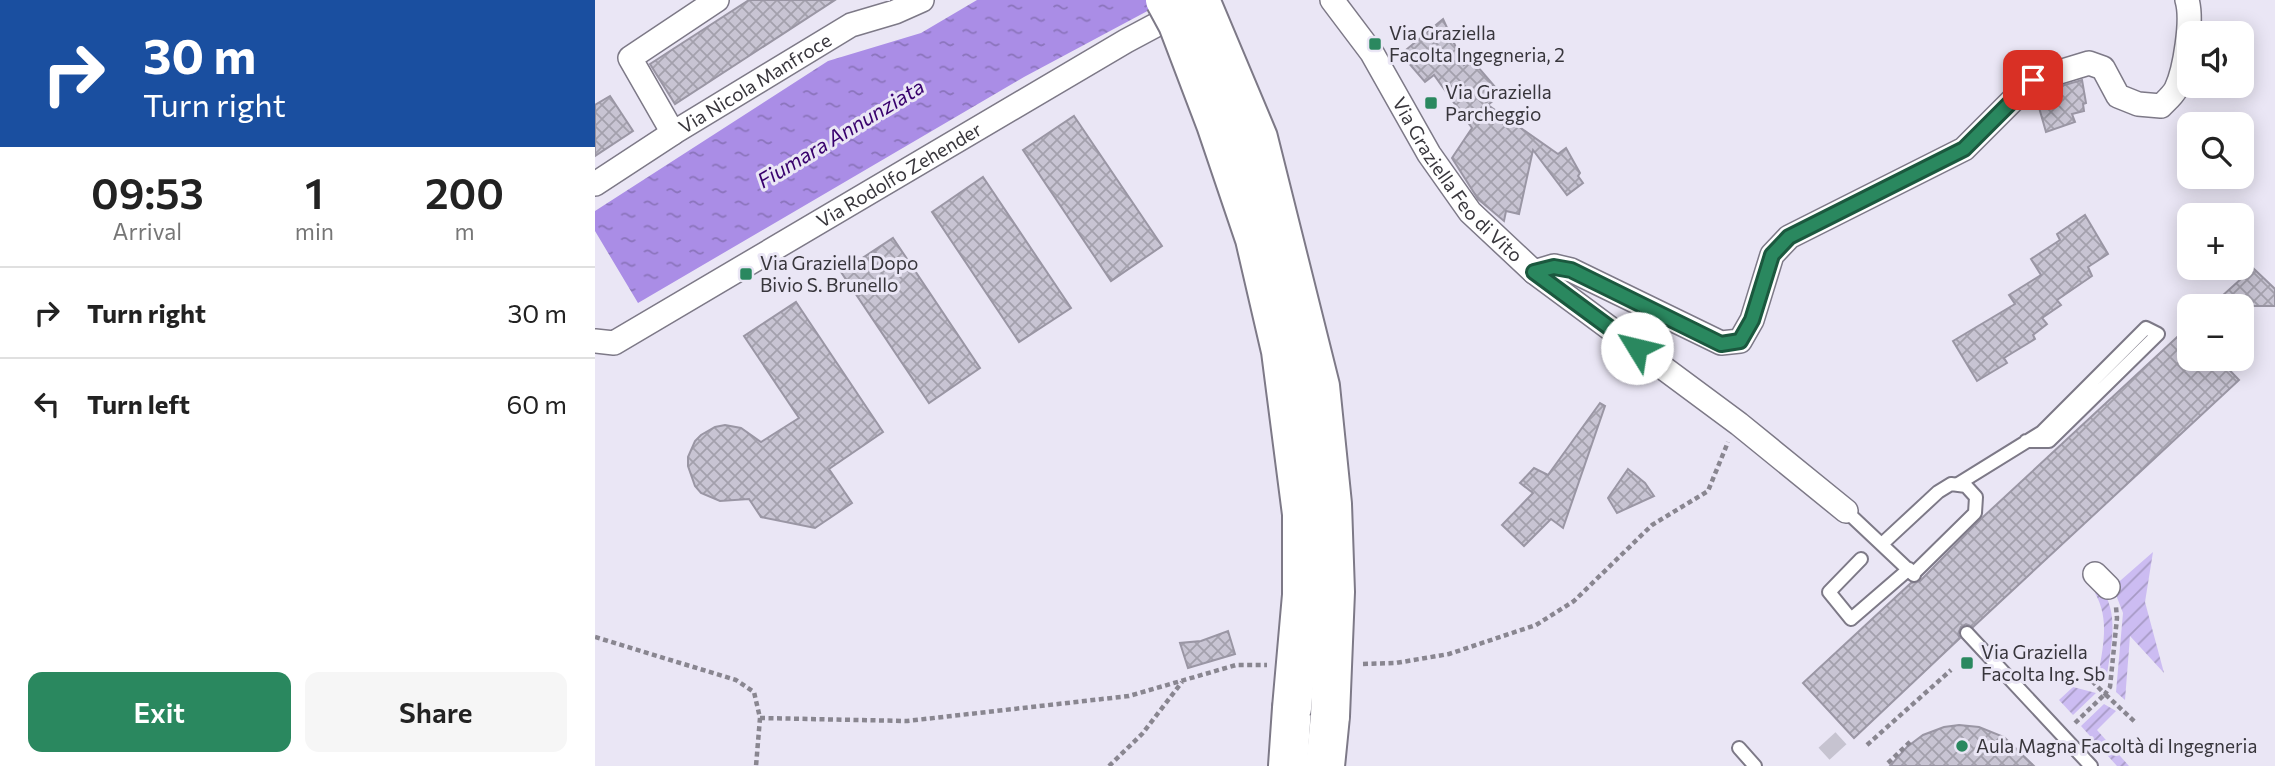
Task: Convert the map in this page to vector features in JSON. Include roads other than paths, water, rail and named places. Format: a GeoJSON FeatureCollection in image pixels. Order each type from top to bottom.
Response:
{"type":"FeatureCollection","features":[{"type":"Feature","properties":{"kind":"highway"},"geometry":{"type":"LineString","coordinates":[[1165,0],[1178,24],[1216,124],[1255,239],[1281,351],[1302,514],[1303,595],[1288,766]]}},
{"type":"Feature","properties":{"kind":"highway"},"geometry":{"type":"LineString","coordinates":[[1201,0],[1258,138],[1320,386],[1332,504],[1335,592],[1325,766]]}},
{"type":"Feature","properties":{"kind":"street"},"geometry":{"type":"LineString","coordinates":[[673,133],[630,58],[717,0]]}},
{"type":"Feature","properties":{"kind":"street","name":"Via Nicola Manfroce"},"geometry":{"type":"LineString","coordinates":[[595,184],[673,133],[852,25],[895,12],[921,0]]}},
{"type":"Feature","properties":{"kind":"street","name":"Via Rodolfo Zehender"},"geometry":{"type":"LineString","coordinates":[[595,341],[614,343],[1126,41],[1201,0]]}},
{"type":"Feature","properties":{"kind":"street","name":"Via Graziella Feo di Vito"},"geometry":{"type":"LineString","coordinates":[[1332,0],[1372,53],[1429,154],[1470,212],[1534,272],[1739,424],[1846,510]]}},
{"type":"Feature","properties":{"kind":"street"},"geometry":{"type":"LineString","coordinates":[[1534,272],[1554,267],[1571,270],[1721,344],[1740,341],[1752,320],[1772,255],[1789,237],[1964,149],[2033,80],[2089,63],[2103,68],[2118,96],[2138,104],[2161,106],[2176,91],[2189,38],[2187,0]]}},
{"type":"Feature","properties":{"kind":"lane"},"geometry":{"type":"LineString","coordinates":[[1958,484],[2026,441],[2042,432],[2146,328],[2158,334],[2049,441],[2026,441]]}},
{"type":"Feature","properties":{"kind":"lane"},"geometry":{"type":"LineString","coordinates":[[1861,559],[1829,592],[1851,619],[1913,573],[1975,513],[1976,497],[1966,486],[1951,484],[1938,492],[1882,544]]}},
{"type":"Feature","properties":{"kind":"lane"},"geometry":{"type":"LineString","coordinates":[[1846,510],[1913,573]]}},
{"type":"Feature","properties":{"kind":"lane"},"geometry":{"type":"LineString","coordinates":[[1967,633],[2091,766]]}},
{"type":"Feature","properties":{"kind":"lane"},"geometry":{"type":"LineString","coordinates":[[1739,748],[1755,766]]}},
{"type":"Feature","properties":{"kind":"water","name":"Fiumara Annunziata"},"geometry":{"type":"Polygon","coordinates":[[[977,0],[1168,0],[1024,77],[638,303],[595,231],[595,211],[828,61],[921,33],[977,0]]]}},
{"type":"Feature","properties":{"kind":"tunnel"},"geometry":{"type":"LineString","coordinates":[[1827,740],[1838,752]]}},
{"type":"Feature","properties":{"kind":"place","name":"Via Graziella Facolta Ingegneria, 2"},"geometry":{"type":"Point","coordinates":[1375,44]}},
{"type":"Feature","properties":{"kind":"place","name":"Via Graziella Parcheggio"},"geometry":{"type":"Point","coordinates":[1431,103]}},
{"type":"Feature","properties":{"kind":"place","name":"Via Graziella Dopo Bivio S. Brunello"},"geometry":{"type":"Point","coordinates":[746,274]}},
{"type":"Feature","properties":{"kind":"place","name":"Via Graziella Facolta Ing. Sb"},"geometry":{"type":"Point","coordinates":[1967,663]}},
{"type":"Feature","properties":{"kind":"place","name":"Aula Magna Facoltà di Ingegneria"},"geometry":{"type":"Point","coordinates":[1962,746]}}]}
